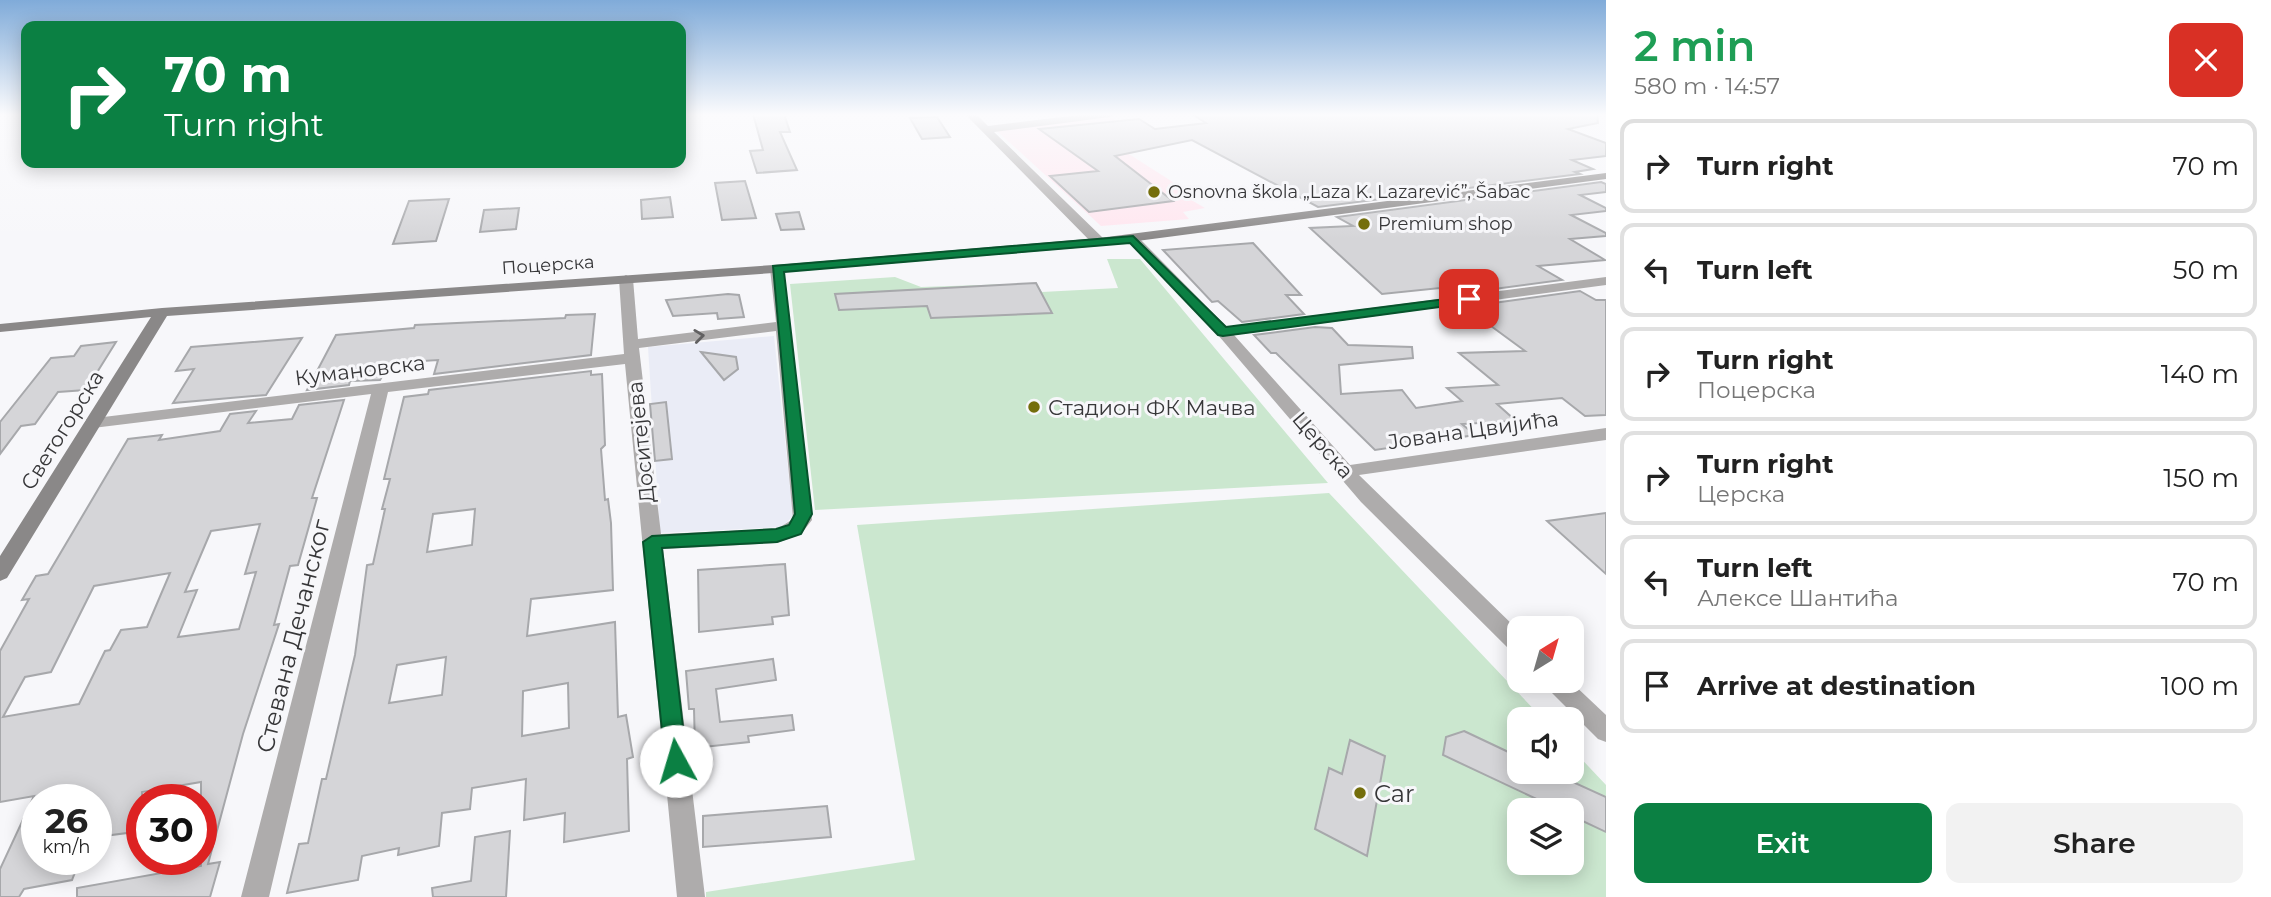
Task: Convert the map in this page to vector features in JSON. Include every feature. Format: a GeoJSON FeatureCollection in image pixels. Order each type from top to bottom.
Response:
{"type":"FeatureCollection","features":[{"type":"Feature","properties":{"kind":"main road","name":"Поцерска"},"geometry":{"type":"LineString","coordinates":[[0,328],[162,312],[778,269],[1133,239],[1606,176]]}},
{"type":"Feature","properties":{"kind":"main road","name":"Светогорска"},"geometry":{"type":"LineString","coordinates":[[0,573],[162,312]]}},
{"type":"Feature","properties":{"kind":"street"},"geometry":{"type":"LineString","coordinates":[[1011,156],[1099,242]]}},
{"type":"Feature","properties":{"kind":"street","name":"Церска"},"geometry":{"type":"LineString","coordinates":[[1133,239],[1223,332],[1368,497],[1507,633]]}},
{"type":"Feature","properties":{"kind":"street"},"geometry":{"type":"LineString","coordinates":[[652,542],[777,536],[791,532],[802,522],[804,514],[778,269]]}},
{"type":"Feature","properties":{"kind":"street","name":"Доситејева"},"geometry":{"type":"LineString","coordinates":[[626,279],[691,897]]}},
{"type":"Feature","properties":{"kind":"street"},"geometry":{"type":"LineString","coordinates":[[1223,332],[1606,281]]}},
{"type":"Feature","properties":{"kind":"street","name":"Кумановска"},"geometry":{"type":"LineString","coordinates":[[93,423],[382,388],[783,326]]}},
{"type":"Feature","properties":{"kind":"street","name":"Стевана Дечанског"},"geometry":{"type":"LineString","coordinates":[[255,897],[382,388]]}},
{"type":"Feature","properties":{"kind":"street","name":"Јована Цвијића"},"geometry":{"type":"LineString","coordinates":[[1347,471],[1606,434]]}},
{"type":"Feature","properties":{"kind":"street"},"geometry":{"type":"LineString","coordinates":[[1567,693],[1606,731]]}},
{"type":"Feature","properties":{"kind":"shaded area"},"geometry":{"type":"Polygon","coordinates":[[[1024,156],[1132,156],[1187,191],[1181,194],[1205,208],[1183,212],[1189,219],[1101,226],[1024,156]]]}},
{"type":"Feature","properties":{"kind":"shaded area"},"geometry":{"type":"Polygon","coordinates":[[[774,336],[793,516],[782,527],[660,533],[648,347],[774,336]]]}},
{"type":"Feature","properties":{"kind":"green space","name":"Стадион ФК Мачва"},"geometry":{"type":"Polygon","coordinates":[[[1107,259],[1140,259],[1328,483],[815,510],[790,284],[895,277],[921,287],[1036,283],[1042,292],[1118,288],[1107,259]]]}},
{"type":"Feature","properties":{"kind":"green space"},"geometry":{"type":"Polygon","coordinates":[[[1329,493],[1507,681],[1507,693],[1518,693],[1532,707],[1507,707],[1507,784],[1584,784],[1584,762],[1606,785],[1606,897],[706,897],[706,892],[915,860],[857,525],[1329,493]]]}},
{"type":"Feature","properties":{"kind":"building"},"geometry":{"type":"Polygon","coordinates":[[[752,156],[791,156],[797,170],[757,173],[752,156]]]}},
{"type":"Feature","properties":{"kind":"building"},"geometry":{"type":"Polygon","coordinates":[[[1077,156],[1116,156],[1173,201],[1089,212],[1050,176],[1098,171],[1077,156]]]}},
{"type":"Feature","properties":{"kind":"building"},"geometry":{"type":"Polygon","coordinates":[[[1222,156],[1606,156],[1572,160],[1593,169],[1575,172],[1580,174],[1318,207],[1222,156]]]}},
{"type":"Feature","properties":{"kind":"building"},"geometry":{"type":"Polygon","coordinates":[[[745,181],[756,218],[722,220],[715,183],[745,181]]]}},
{"type":"Feature","properties":{"kind":"building"},"geometry":{"type":"Polygon","coordinates":[[[1601,182],[1606,184],[1606,192],[1580,195],[1606,208],[1606,211],[1571,215],[1606,233],[1606,236],[1570,239],[1605,260],[1538,266],[1562,280],[1449,295],[1440,288],[1382,294],[1310,228],[1353,226],[1337,217],[1601,182]]]}},
{"type":"Feature","properties":{"kind":"building"},"geometry":{"type":"Polygon","coordinates":[[[670,197],[673,217],[642,219],[641,200],[670,197]]]}},
{"type":"Feature","properties":{"kind":"building"},"geometry":{"type":"Polygon","coordinates":[[[449,199],[436,241],[393,244],[409,201],[449,199]]]}},
{"type":"Feature","properties":{"kind":"building"},"geometry":{"type":"Polygon","coordinates":[[[519,208],[516,229],[480,232],[484,210],[519,208]]]}},
{"type":"Feature","properties":{"kind":"building"},"geometry":{"type":"Polygon","coordinates":[[[799,212],[804,229],[781,230],[776,214],[799,212]]]}},
{"type":"Feature","properties":{"kind":"building"},"geometry":{"type":"Polygon","coordinates":[[[1253,243],[1301,295],[1286,295],[1304,314],[1242,322],[1218,301],[1212,302],[1163,250],[1253,243]]]}},
{"type":"Feature","properties":{"kind":"building"},"geometry":{"type":"Polygon","coordinates":[[[1036,283],[1052,313],[931,318],[927,306],[839,310],[835,294],[1036,283]]]}},
{"type":"Feature","properties":{"kind":"building"},"geometry":{"type":"Polygon","coordinates":[[[1580,291],[1596,300],[1606,300],[1606,415],[1585,416],[1562,398],[1497,404],[1516,421],[1462,424],[1475,435],[1375,450],[1276,353],[1271,353],[1254,335],[1315,327],[1332,328],[1348,345],[1412,347],[1413,358],[1339,365],[1341,394],[1402,390],[1416,408],[1462,401],[1447,388],[1498,385],[1459,353],[1525,351],[1465,307],[1580,291]]]}},
{"type":"Feature","properties":{"kind":"building"},"geometry":{"type":"Polygon","coordinates":[[[739,295],[744,317],[718,319],[717,313],[673,316],[666,300],[739,295]]]}},
{"type":"Feature","properties":{"kind":"building"},"geometry":{"type":"Polygon","coordinates":[[[595,314],[591,355],[434,374],[438,360],[390,363],[380,380],[350,381],[349,385],[307,390],[336,335],[414,328],[415,325],[565,318],[566,315],[595,314]]]}},
{"type":"Feature","properties":{"kind":"building"},"geometry":{"type":"Polygon","coordinates":[[[302,338],[266,395],[173,403],[194,369],[176,371],[191,347],[302,338]]]}},
{"type":"Feature","properties":{"kind":"building"},"geometry":{"type":"Polygon","coordinates":[[[116,342],[86,390],[58,392],[35,424],[21,426],[0,454],[0,422],[51,358],[74,356],[81,346],[116,342]]]}},
{"type":"Feature","properties":{"kind":"building"},"geometry":{"type":"Polygon","coordinates":[[[701,352],[736,357],[738,369],[724,380],[701,352]]]}},
{"type":"Feature","properties":{"kind":"building"},"geometry":{"type":"Polygon","coordinates":[[[591,371],[591,375],[602,374],[605,445],[601,449],[605,500],[608,499],[611,523],[613,590],[531,599],[527,636],[615,622],[618,717],[626,715],[633,757],[627,759],[629,831],[564,842],[565,813],[524,820],[526,779],[472,788],[470,809],[442,813],[439,846],[398,855],[399,848],[362,856],[358,880],[287,893],[299,844],[308,843],[322,779],[326,779],[355,655],[367,565],[373,564],[385,509],[382,509],[390,479],[384,479],[404,397],[428,394],[429,390],[591,371]],[[475,509],[433,514],[427,552],[472,545],[475,509]],[[446,657],[397,665],[389,703],[442,695],[446,657]],[[568,683],[523,691],[522,736],[569,728],[568,683]]]}},
{"type":"Feature","properties":{"kind":"building"},"geometry":{"type":"Polygon","coordinates":[[[344,400],[312,498],[317,498],[298,565],[290,566],[274,625],[279,624],[243,734],[217,831],[217,784],[126,784],[126,833],[112,835],[112,784],[21,784],[21,798],[0,802],[0,651],[29,599],[22,600],[36,576],[48,574],[128,439],[162,435],[159,440],[220,431],[230,414],[256,411],[248,423],[292,419],[299,405],[344,400]],[[260,524],[211,531],[185,592],[197,590],[178,637],[239,629],[256,572],[245,574],[260,524]],[[170,573],[94,586],[51,672],[25,677],[3,717],[79,704],[105,651],[110,650],[121,630],[147,627],[170,573]]]}},
{"type":"Feature","properties":{"kind":"building"},"geometry":{"type":"Polygon","coordinates":[[[666,402],[672,459],[655,461],[650,404],[666,402]]]}},
{"type":"Feature","properties":{"kind":"building"},"geometry":{"type":"Polygon","coordinates":[[[1606,513],[1606,574],[1547,521],[1606,513]]]}},
{"type":"Feature","properties":{"kind":"building"},"geometry":{"type":"Polygon","coordinates":[[[785,564],[789,615],[772,617],[773,624],[699,632],[698,570],[785,564]]]}},
{"type":"Feature","properties":{"kind":"building"},"geometry":{"type":"Polygon","coordinates":[[[773,659],[776,680],[716,689],[720,722],[792,715],[794,730],[748,736],[749,742],[695,748],[694,709],[689,709],[686,671],[773,659]]]}},
{"type":"Feature","properties":{"kind":"building"},"geometry":{"type":"Polygon","coordinates":[[[1464,731],[1507,751],[1507,784],[1577,784],[1606,797],[1606,832],[1584,822],[1584,798],[1534,798],[1443,755],[1446,737],[1464,731]]]}},
{"type":"Feature","properties":{"kind":"building"},"geometry":{"type":"Polygon","coordinates":[[[1350,740],[1385,756],[1367,856],[1315,829],[1329,768],[1342,774],[1350,740]]]}},
{"type":"Feature","properties":{"kind":"building"},"geometry":{"type":"Polygon","coordinates":[[[827,806],[831,837],[703,847],[703,816],[827,806]]]}},
{"type":"Feature","properties":{"kind":"building"},"geometry":{"type":"Polygon","coordinates":[[[21,824],[21,875],[74,875],[72,880],[24,889],[19,897],[0,897],[0,869],[21,824]]]}},
{"type":"Feature","properties":{"kind":"building"},"geometry":{"type":"Polygon","coordinates":[[[510,831],[506,897],[433,897],[432,888],[471,881],[475,837],[510,831]]]}},
{"type":"Feature","properties":{"kind":"building"},"geometry":{"type":"Polygon","coordinates":[[[150,875],[216,875],[210,897],[77,897],[77,888],[150,875]]]}},
{"type":"Feature","properties":{"kind":"place","name":"Osnovna škola „Laza K. Lazarević”, Šabac"},"geometry":{"type":"Point","coordinates":[1154,192]}},
{"type":"Feature","properties":{"kind":"place","name":"Premium shop"},"geometry":{"type":"Point","coordinates":[1364,224]}},
{"type":"Feature","properties":{"kind":"place","name":"Стадион ФК Мачва"},"geometry":{"type":"Point","coordinates":[1034,407]}},
{"type":"Feature","properties":{"kind":"place","name":"Car"},"geometry":{"type":"Point","coordinates":[1360,793]}},
{"type":"Feature","properties":{"kind":"route"},"geometry":{"type":"LineString","coordinates":[[676,761],[652,542],[777,536],[795,529],[802,522],[804,514],[778,269],[1133,239],[1223,332],[1469,299]]}}]}
